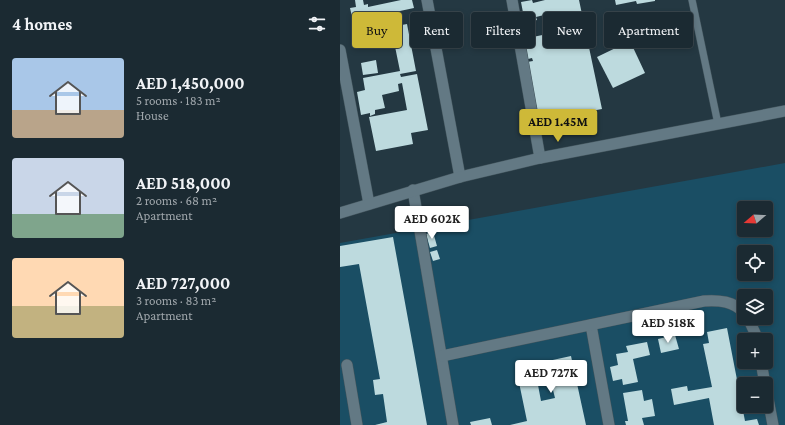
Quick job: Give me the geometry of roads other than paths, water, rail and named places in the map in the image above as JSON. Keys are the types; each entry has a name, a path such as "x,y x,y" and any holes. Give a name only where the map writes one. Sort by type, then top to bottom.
{"street":[{"path":"427,0 460,177"},
{"path":"512,0 540,158"},
{"path":"340,50 369,204"},
{"path":"340,213 460,177 540,158 785,111"},
{"path":"413,190 453,425"},
{"path":"442,356 704,301 717,300 730,303 737,308"},
{"path":"591,325 609,425"},
{"path":"347,365 357,425"},
{"path":"771,413 773,425"}],"lane":[{"path":"692,0 718,124"}]}
